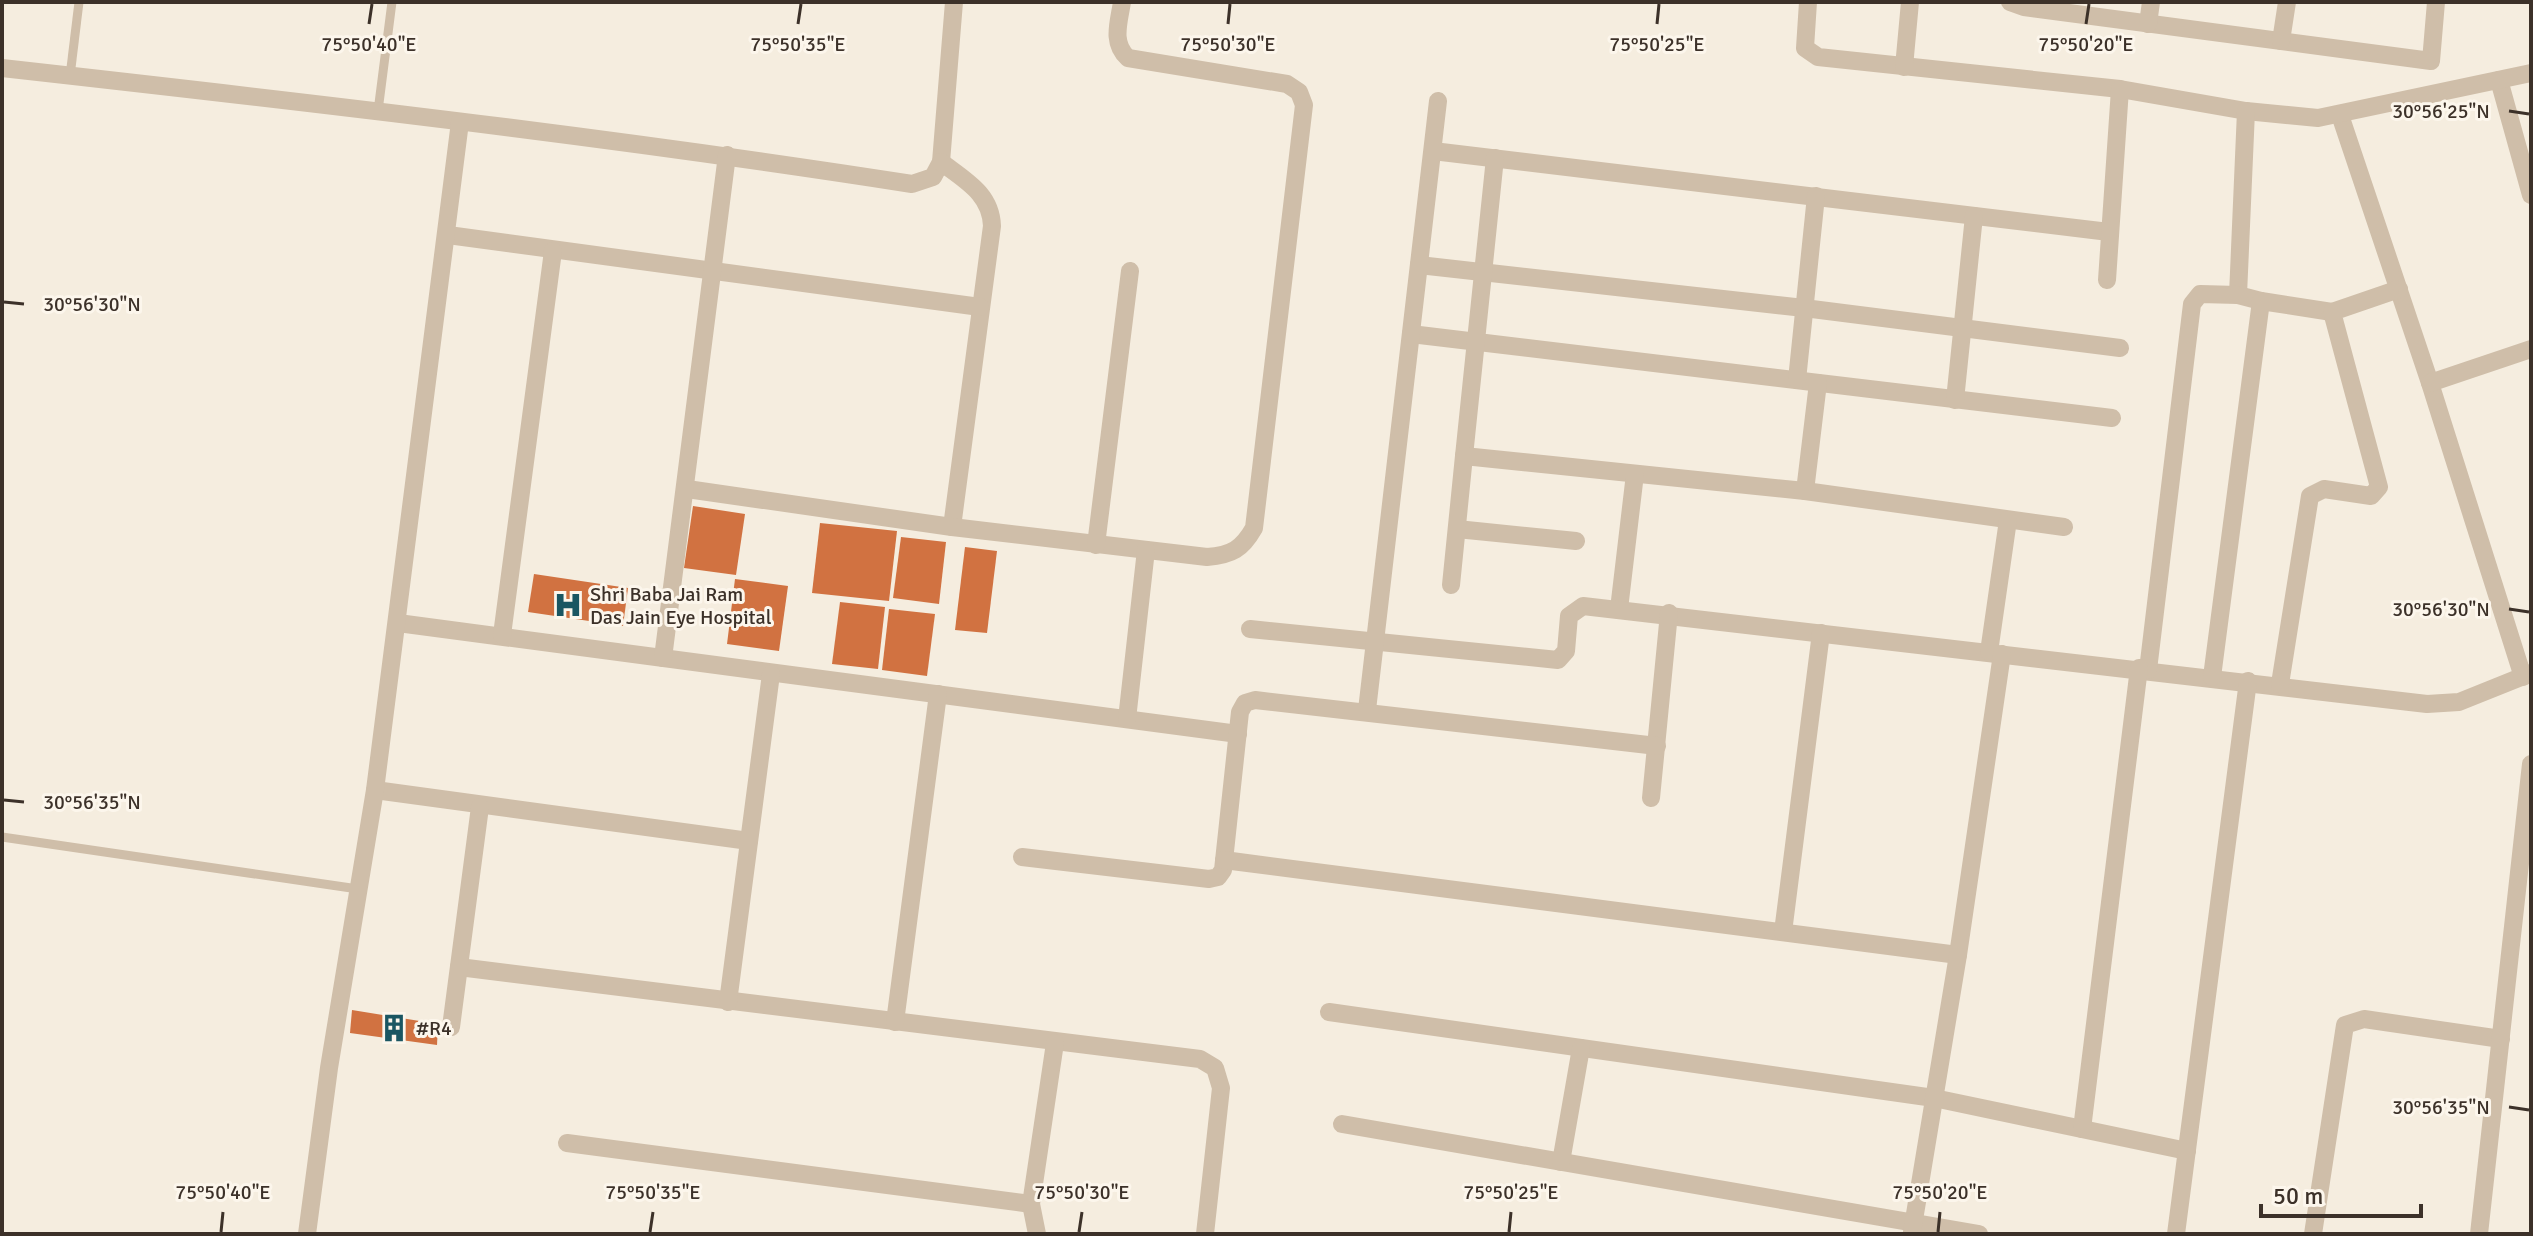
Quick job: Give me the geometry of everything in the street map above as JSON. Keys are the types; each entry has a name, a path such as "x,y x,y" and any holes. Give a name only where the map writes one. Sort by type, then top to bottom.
{"street":[{"path":"2,68 727,155 912,184 933,177 941,162 954,2"},
{"path":"687,489 1096,545 1227,555 1244,546 1254,528 1304,105 1299,92 1287,84 1128,58 1119,50 1117,38 1122,2"},
{"path":"1808,2 1805,40 1809,54 2120,89 2246,111 2318,118 2531,73"},
{"path":"1904,67 1910,2"},
{"path":"2010,2 2024,7 2431,61 2436,2"},
{"path":"2148,24 2151,2"},
{"path":"2281,41 2287,2"},
{"path":"2499,80 2531,195"},
{"path":"2107,280 2120,89"},
{"path":"1367,710 1438,101"},
{"path":"2238,295 2246,111"},
{"path":"1250,629 1558,660 1566,651 1569,616 1575,609 1619,609 2280,684 2427,704 2459,702 2527,675 2340,115"},
{"path":"307,1234 398,623 460,122"},
{"path":"1433,151 2109,232"},
{"path":"663,658 687,489 727,155"},
{"path":"1451,585 1495,158"},
{"path":"941,162 983,195 992,208 952,527"},
{"path":"1797,380 1816,196"},
{"path":"1955,400 1974,216"},
{"path":"448,235 980,307"},
{"path":"502,635 553,251"},
{"path":"1419,265 1804,308 2120,348"},
{"path":"1096,545 1130,271"},
{"path":"2082,1129 2192,304 2200,294 2238,295 2332,312 2399,289"},
{"path":"2212,677 2261,301"},
{"path":"2280,684 2310,496 2324,489 2371,496 2379,487 2332,312"},
{"path":"1411,334 2112,418"},
{"path":"2430,383 2531,349"},
{"path":"1805,491 1818,383"},
{"path":"1464,456 1805,491 2064,527"},
{"path":"1619,609 1635,474"},
{"path":"1912,1228 1958,955 1996,653 2008,520"},
{"path":"1457,529 1576,541"},
{"path":"1127,719 1146,550"},
{"path":"1651,798 1669,613"},
{"path":"398,623 1238,734"},
{"path":"1783,932 1821,633"},
{"path":"728,1002 771,674"},
{"path":"2176,1234 2248,681"},
{"path":"895,1022 938,694"},
{"path":"1022,857 1209,879 1218,877 1224,860 1240,712 1245,703 1255,700 1367,710 1657,746"},
{"path":"2479,1234 2531,764"},
{"path":"375,790 480,807 749,841"},
{"path":"451,1027 480,807"},
{"path":"1224,860 1958,955"},
{"path":"459,967 1200,1059 1215,1068 1221,1088 1205,1234"},
{"path":"1329,1012 1934,1098 2187,1151"},
{"path":"2313,1234 2345,1025 2364,1019 2501,1039"},
{"path":"1037,1234 1033,1227 1031,1204 1055,1043"},
{"path":"1561,1162 1581,1048"},
{"path":"1342,1124 1912,1228 1979,1234"},
{"path":"567,1143 1031,1204"}],"lane":[{"path":"70,76 79,2"},
{"path":"378,111 392,2"},
{"path":"2,837 358,889"}],"building":[{"path":"693,506 745,514 736,575 684,568"},
{"path":"820,523 897,531 889,601 812,593"},
{"path":"901,537 946,542 939,604 893,598"},
{"path":"965,547 997,551 987,633 955,630"},
{"path":"534,574 628,588 623,626 528,612"},
{"path":"735,579 788,586 779,651 727,644"},
{"path":"840,602 885,607 878,669 832,664"},
{"path":"889,609 935,614 927,676 882,670"},
{"name":"#R4","path":"352,1010 438,1024 437,1045 350,1033"}],"place":[{"name":"Shri Baba Jai Ram Das Jain Eye Hospital","path":"568,605"},
{"name":"#R4","path":"394,1028"}]}
